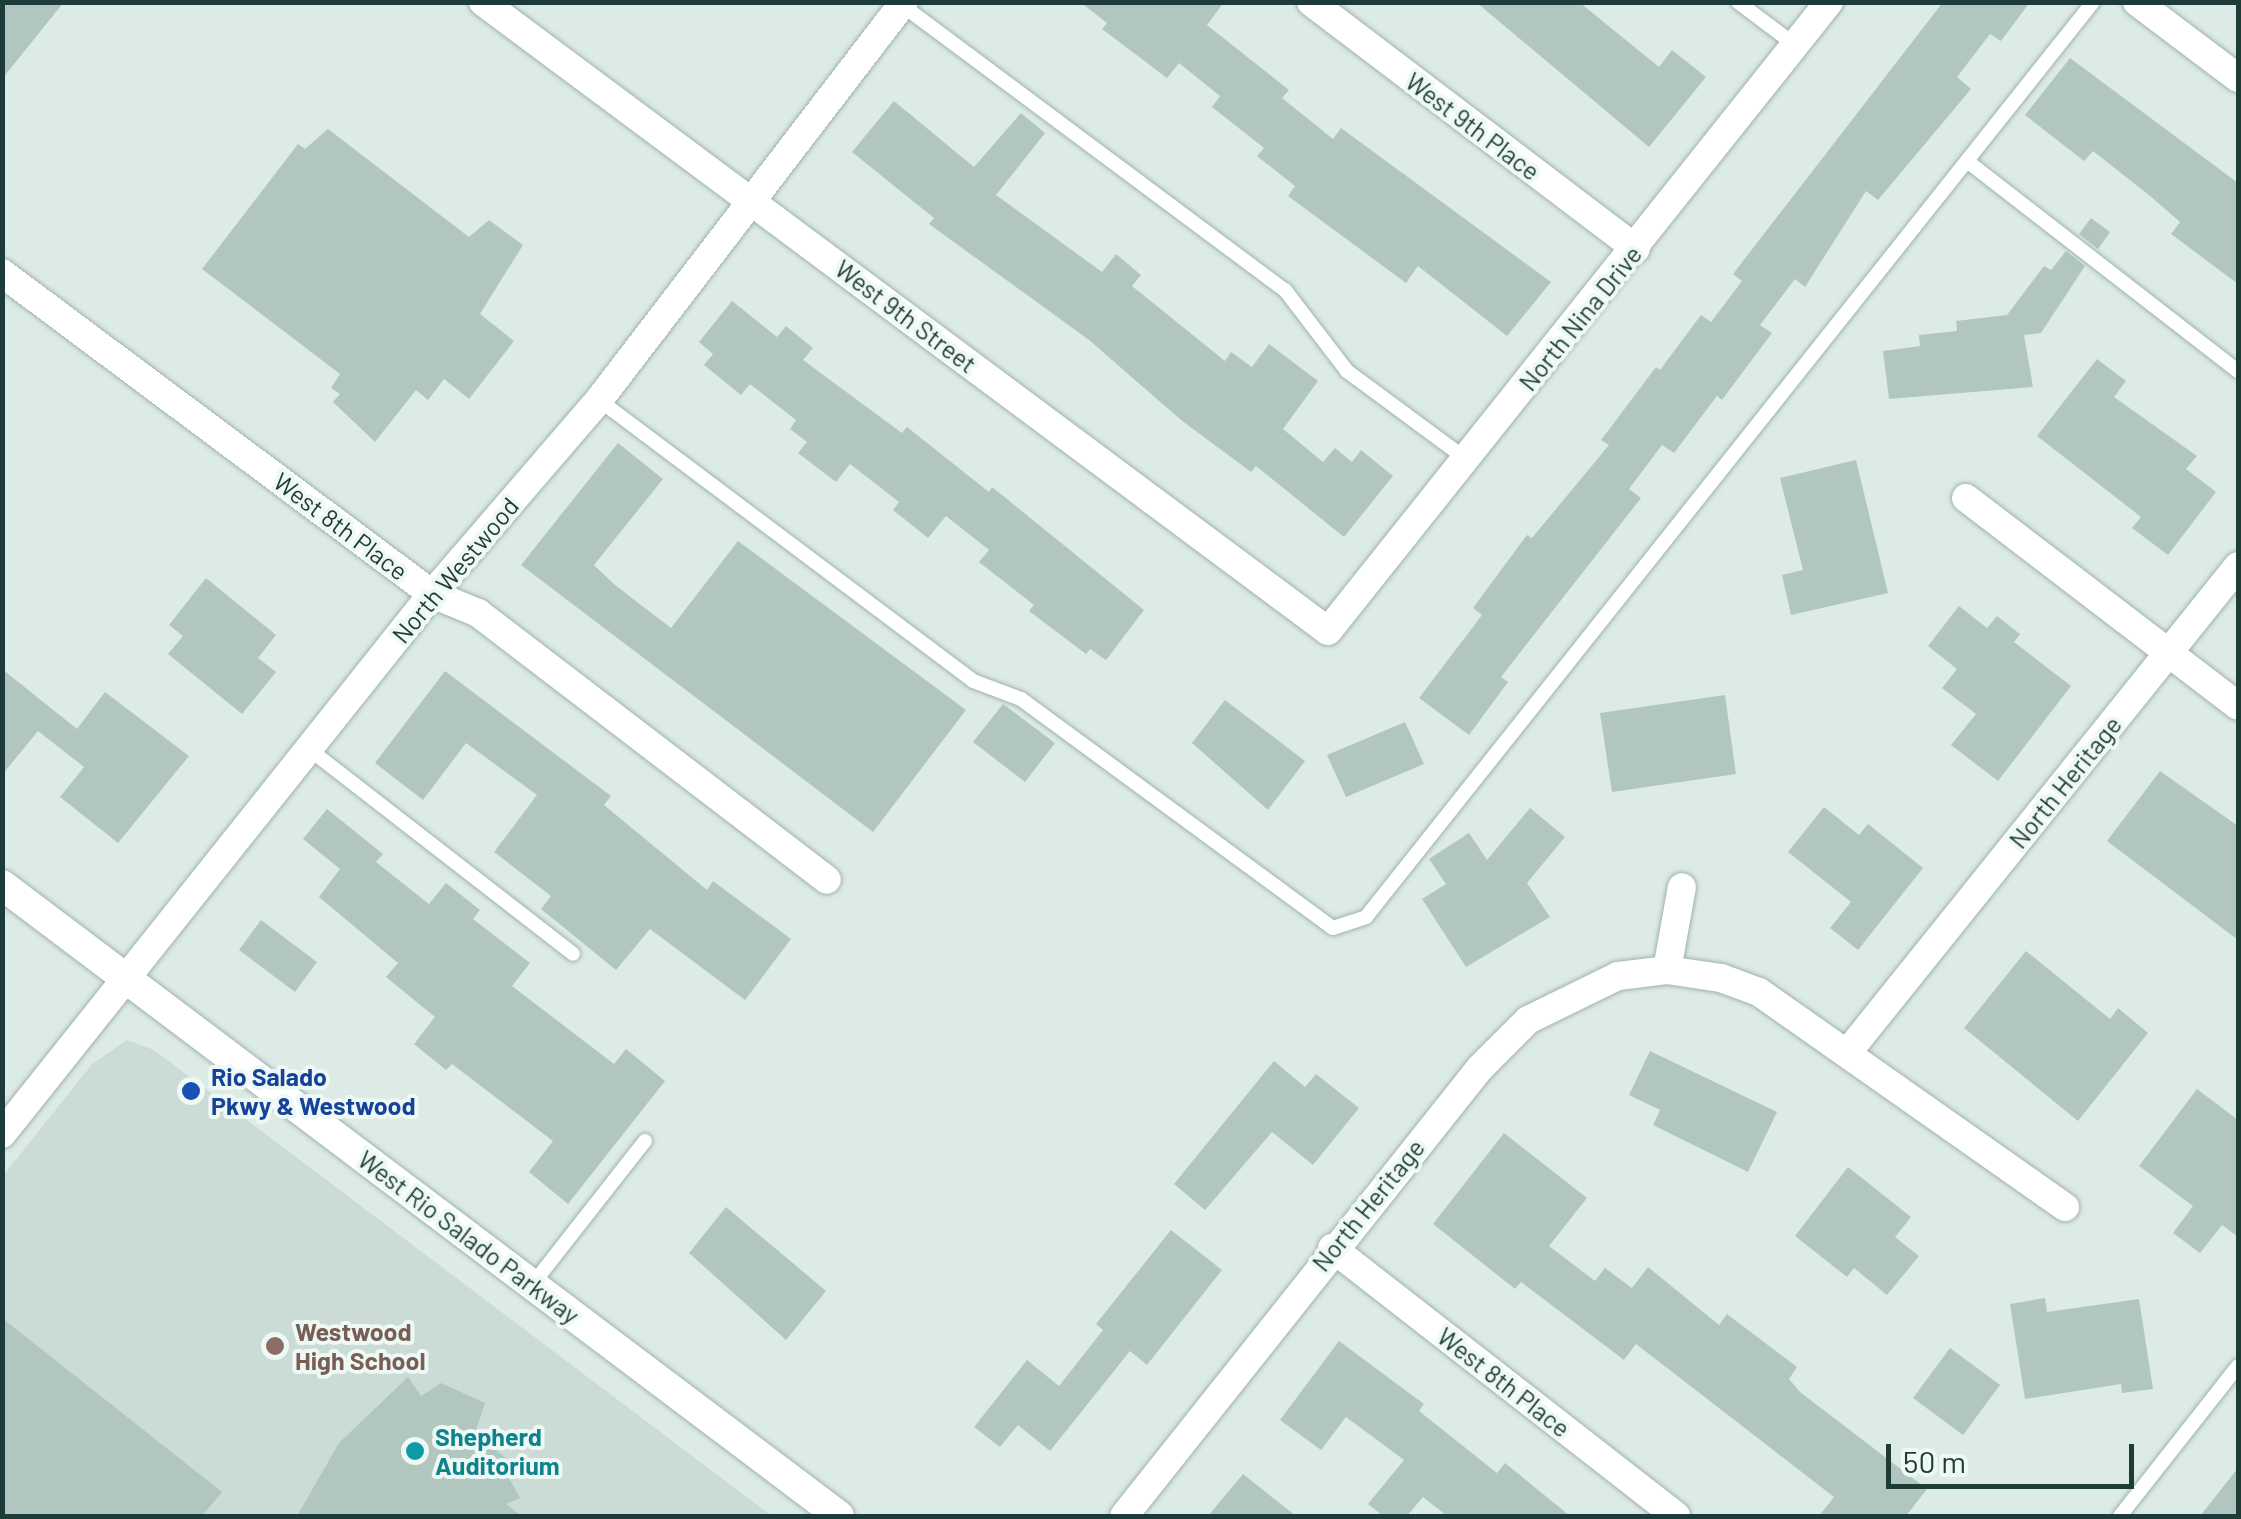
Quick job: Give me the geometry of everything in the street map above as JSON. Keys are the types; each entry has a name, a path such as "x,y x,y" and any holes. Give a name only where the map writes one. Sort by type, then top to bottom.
{"main road":[{"name":"West Rio Salado Parkway","path":"2,885 839,1516"}],"street":[{"name":"West 9th Street","path":"483,2 1328,631"},
{"name":"West 9th Place","path":"1311,2 1636,250"},
{"name":"North Nina Drive","path":"1328,631 1636,250 1829,2"},
{"path":"2136,2 2238,78"},
{"name":"North Westwood","path":"2,1134 432,594 600,400 756,204 903,4"},
{"name":"West 8th Place","path":"2,273 432,594 478,613 827,880"},
{"path":"1966,498 2238,706"},
{"name":"North Heritage","path":"1848,1052 2238,566"},
{"path":"1667,970 1682,887"},
{"name":"North Heritage","path":"1124,1516 1332,1248 1528,1020 1618,976 1667,970 1721,978 1760,992 2065,1207"},
{"name":"West 8th Place","path":"1332,1248 1676,1516"}],"lane":[{"path":"1738,2 1795,45"},
{"path":"600,400 973,681 1021,699 1332,928 1366,917 2093,2"},
{"path":"903,4 1285,290 1347,371 1466,459"},
{"path":"1967,160 2238,370"},
{"path":"309,750 573,954"},
{"path":"532,1285 646,1141"},
{"path":"2120,1516 2238,1366"}],"shaded area":[{"name":"Westwood High School","path":"127,1040 154,1050 772,1516 3,1516 2,1177 92,1064"}],"building":[{"path":"2,2 64,2 2,79"},
{"path":"1080,2 1224,2 1207,25 1289,90 1282,98 1333,139 1341,128 1551,282 1507,336 1418,266 1406,283 1288,196 1295,186 1257,156 1264,148 1212,107 1220,96 1179,63 1167,78 1102,29 1107,23"},
{"path":"1476,2 1579,2 1659,67 1672,50 1706,77 1649,147"},
{"path":"1943,2 2030,2 2001,41 1990,34 1957,77 1971,89 1878,200 1866,191 1805,287 1795,279 1760,325 1772,333 1722,400 1717,396 1674,453 1662,445 1629,489 1641,498 1501,677 1508,682 1469,735 1419,698 1482,615 1473,608 1527,535 1532,538 1609,445 1601,440 1656,367 1660,370 1701,315 1711,322 1742,281 1733,274"},
{"path":"2070,58 2238,183 2238,284 2171,234 2180,222 2149,195 2093,151 2084,161 2025,115"},
{"path":"894,101 974,167 1021,113 1045,133 996,195 1102,272 1116,254 1141,275 1132,286 1225,361 1231,352 1252,367 1269,344 1318,381 1283,429 1323,462 1335,448 1352,462 1361,450 1393,476 1344,537 1256,466 1251,472 1181,420 1089,340 929,224 934,218 852,152"},
{"path":"328,129 469,237 489,220 523,245 480,314 514,341 469,399 444,379 428,400 416,390 375,442 333,402 340,394 331,388 340,374 202,269 298,144 305,149"},
{"path":"2091,218 2110,232 2098,249 2079,234"},
{"path":"2066,251 2085,266 2041,333 2024,335 2033,387 1889,399 1883,351 1920,346 1919,335 1957,331 1956,321 2007,315 2044,266 2051,270"},
{"path":"732,301 777,337 786,326 813,348 803,360 902,433 907,427 989,492 992,487 1144,610 1106,660 1090,649 1086,654 1029,611 1034,605 979,562 989,550 946,516 928,538 893,510 899,502 850,464 836,482 798,453 807,442 790,429 796,420 750,384 741,395 704,365 713,354 699,342"},
{"path":"2097,359 2126,381 2114,397 2197,456 2186,469 2216,492 2168,555 2132,528 2141,517 2037,436"},
{"path":"618,443 663,479 594,565 671,628 738,541 966,710 873,832 521,565"},
{"path":"1856,460 1888,593 1791,615 1782,575 1803,570 1780,478"},
{"path":"206,578 276,635 258,658 276,672 242,714 168,654 183,636 169,625"},
{"path":"1959,606 1987,628 1997,616 2020,634 2014,642 2071,686 1998,781 1951,745 1976,714 1942,688 1957,669 1928,646"},
{"path":"2,669 77,729 105,692 189,756 118,843 60,797 84,767 38,731 2,775"},
{"path":"445,671 611,796 604,805 707,890 713,881 791,939 745,1000 650,929 616,970 541,909 551,896 494,852 537,795 466,743 423,800 375,763"},
{"path":"1725,695 1736,774 1612,792 1600,713"},
{"path":"1225,700 1305,761 1268,810 1192,743"},
{"path":"1003,704 1055,743 1025,782 973,742"},
{"path":"1405,722 1424,764 1346,797 1327,755"},
{"path":"2160,771 2238,826 2238,940 2107,841"},
{"path":"1824,807 1859,835 1868,824 1923,868 1858,950 1830,928 1851,902 1788,852"},
{"path":"1530,808 1565,837 1527,883 1550,917 1466,967 1422,899 1446,884 1429,859 1469,833 1487,860"},
{"path":"327,809 383,854 376,862 429,904 446,883 480,910 473,919 530,963 512,986 614,1064 626,1049 665,1081 568,1204 529,1172 553,1141 452,1064 446,1070 414,1044 435,1017 386,977 398,963 319,897 340,869 303,839"},
{"path":"261,920 317,962 295,992 239,950"},
{"path":"2026,951 2110,1019 2118,1008 2148,1033 2078,1121 1964,1028"},
{"path":"1650,1051 1777,1112 1748,1172 1653,1125 1660,1110 1629,1095"},
{"path":"1274,1061 1305,1087 1316,1074 1359,1108 1313,1165 1272,1132 1205,1210 1174,1184"},
{"path":"2197,1089 2238,1120 2238,1237 2222,1225 2200,1253 2173,1233 2193,1206 2139,1166"},
{"path":"1504,1133 1587,1198 1549,1246 1595,1281 1605,1268 1632,1288 1648,1267 1719,1325 1727,1314 1797,1367 1789,1379 1800,1392 1927,1489 1906,1516 1819,1516 1834,1497 1636,1344 1624,1360 1521,1282 1515,1289 1433,1224"},
{"path":"1848,1167 1911,1217 1895,1237 1919,1256 1887,1295 1854,1268 1847,1277 1795,1236"},
{"path":"726,1207 826,1291 786,1340 689,1253"},
{"path":"1171,1230 1222,1270 1147,1365 1130,1351 1050,1451 1018,1425 1000,1447 974,1427 1027,1360 1059,1386 1103,1330 1096,1324"},
{"path":"2045,1298 2047,1312 2139,1299 2153,1389 2122,1393 2121,1384 2025,1399 2010,1304"},
{"path":"2,1318 222,1492 202,1516 2,1516"},
{"path":"1339,1341 1424,1404 1419,1411 1497,1473 1505,1463 1570,1516 1447,1516 1423,1497 1407,1516 1383,1516 1368,1504 1404,1460 1346,1417 1321,1450 1280,1420"},
{"path":"1950,1348 2000,1385 1963,1435 1913,1398"},
{"name":"Shepherd Auditorium","path":"408,1377 421,1396 441,1383 485,1403 475,1433 506,1458 501,1464 520,1498 506,1504 522,1516 297,1516 339,1443"},
{"path":"2238,1468 2238,1516 2200,1516"},
{"path":"1243,1474 1296,1516 1208,1516"}],"place":[{"name":"Rio Salado Pkwy & Westwood","path":"191,1091"},
{"name":"Westwood High School","path":"275,1346"},
{"name":"Shepherd Auditorium","path":"415,1451"}]}
